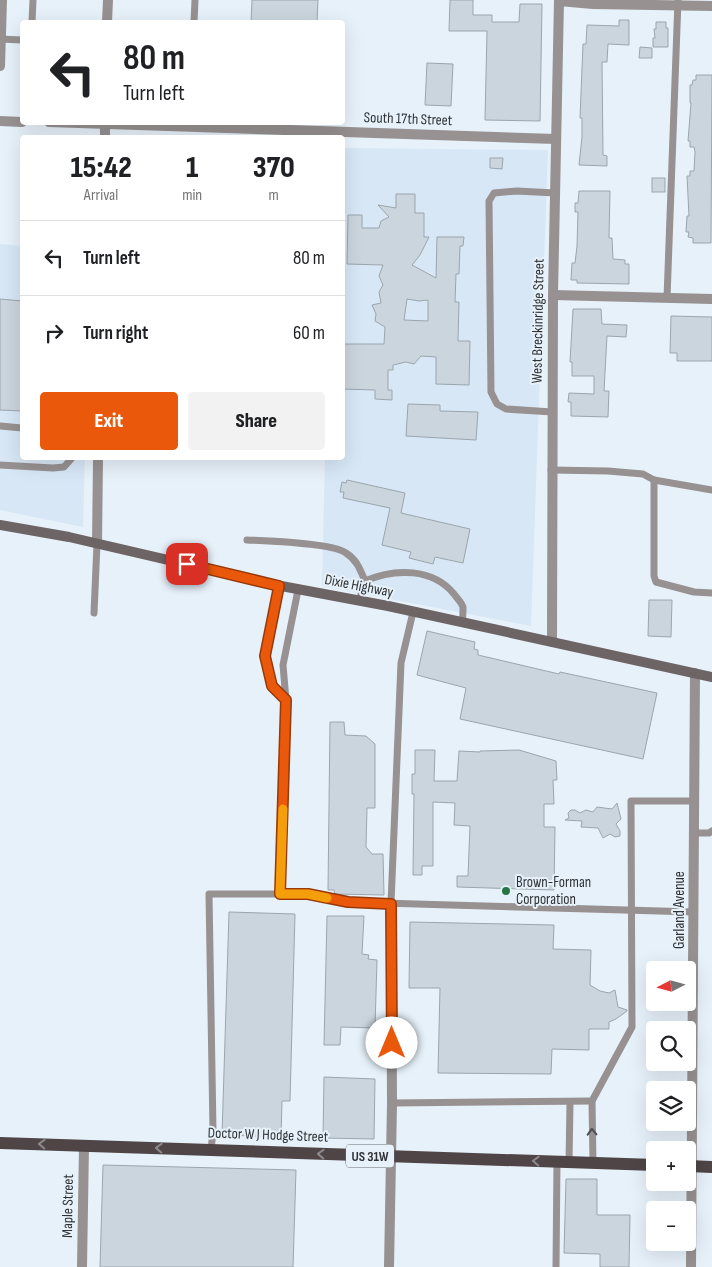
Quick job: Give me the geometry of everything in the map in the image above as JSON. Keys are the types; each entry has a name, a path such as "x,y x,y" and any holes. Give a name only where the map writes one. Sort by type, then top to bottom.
{"main road":[{"name":"Doctor W J Hodge Street","path":"0,1143 646,1165"},
{"path":"696,1166 712,1167"}],"street":[{"path":"0,66 2,0"},
{"path":"107,20 108,0"},
{"path":"559,0 592,4 678,3 712,6"},
{"name":"West Breckinridge Street","path":"552,642 551,470 559,0"},
{"path":"0,121 20,122"},
{"name":"South 17th Street","path":"186,125 217,133 330,135"},
{"name":"South 17th Street","path":"345,135 556,139"},
{"path":"553,295 712,299"},
{"path":"97,544 98,460"},
{"name":"Dixie Highway","path":"0,525 97,544 279,586 413,612 712,677"},
{"name":"Garland Avenue","path":"690,1141 695,673"},
{"path":"388,1267 392,1103 391,904"},
{"name":"Maple Street","path":"82,1267 84,1146"},
{"name":"Garland Avenue","path":"690,1191 691,1267"}],"lane":[{"path":"32,20 33,0"},
{"path":"194,20 195,0"},
{"path":"668,298 678,3"},
{"path":"0,39 20,40"},
{"path":"552,412 506,409 497,404 491,392 489,202 494,193 516,191 555,193"},
{"path":"0,426 20,428"},
{"path":"0,465 53,468 64,467 70,460"},
{"path":"551,470 644,474 654,480 712,490"},
{"path":"654,480 654,576 656,582 694,592 712,593"},
{"path":"247,540 309,544 344,551 358,563 366,581"},
{"path":"94,613 97,544"},
{"path":"359,601 366,581 375,576 407,572 436,578 447,585 463,606 462,623"},
{"path":"279,586 265,656 272,686 286,700"},
{"path":"280,894 286,700 282,665 298,590"},
{"path":"391,904 401,663 413,612"},
{"path":"593,1164 592,1102 632,1028 631,801 694,801"},
{"path":"694,833 711,833"},
{"path":"211,1150 213,1132 209,894 308,894 348,902 694,912"},
{"path":"556,1267 563,1162 570,1102"},
{"path":"392,1103 592,1102"}],"shaded area":[{"path":"345,148 548,150 531,626 322,586 325,460 345,460"},
{"path":"0,244 20,246 20,460 85,460 83,527 0,510"}],"building":[{"path":"252,0 318,0 317,20 251,20"},
{"path":"450,0 473,0 473,15 492,15 492,22 519,22 520,4 542,4 540,121 485,120 487,31 449,31"},
{"path":"619,20 629,20 629,45 608,44 607,62 602,62 603,155 607,156 607,166 579,165 582,137 582,118 580,118 583,44 586,44 587,25 619,26"},
{"path":"656,22 666,22 666,28 668,28 668,47 653,47"},
{"path":"640,47 652,48 652,58 639,58"},
{"path":"427,63 453,64 451,106 425,105"},
{"path":"696,75 712,75 711,243 693,243 693,238 688,237 689,232 686,232 687,216 689,216 687,176 690,176 690,171 694,171 695,152 694,147 690,147 690,141 688,141 691,103 690,85 692,85 693,80 696,80"},
{"path":"490,158 503,158 502,169 490,168"},
{"path":"652,178 665,178 665,192 652,192"},
{"path":"579,191 610,191 609,238 612,238 613,259 625,260 625,264 629,264 629,284 577,283 577,280 571,280 572,263 575,263 577,246 578,212 575,212 575,203 578,203"},
{"path":"396,194 415,194 415,213 424,213 424,237 429,237 420,255 412,265 436,278 437,237 464,237 463,246 460,246 459,274 456,274 455,302 459,302 458,341 470,341 469,385 436,384 436,357 421,356 414,364 406,362 393,365 393,370 388,370 388,390 392,390 392,400 375,399 375,390 345,389 345,344 384,344 385,327 375,321 376,314 372,305 381,303 379,292 383,285 379,276 383,265 347,264 348,215 362,215 362,228 379,228 381,221 389,217 378,205 396,208","holes":["407,299 428,300 428,321 404,320"]},
{"path":"0,299 20,301 20,411 0,410"},
{"path":"573,309 601,309 602,324 627,325 626,337 607,336 604,391 609,391 608,417 571,416 571,402 568,402 569,393 594,394 594,376 572,376 572,362 570,362"},
{"path":"671,316 712,317 712,361 677,361 677,353 670,353"},
{"path":"408,404 440,405 440,411 478,412 476,440 406,436"},
{"path":"347,480 405,493 401,513 470,529 463,563 435,557 433,564 409,558 411,552 382,545 390,508 343,498 344,492 340,492 342,482 346,483"},
{"path":"649,600 672,600 671,637 648,636"},
{"path":"427,631 475,642 474,649 478,650 478,655 559,674 560,672 657,693 643,759 460,719 466,688 417,675"},
{"path":"330,722 344,722 345,735 366,736 375,744 375,808 367,808 366,847 372,854 383,854 384,895 335,894 334,890 328,890"},
{"path":"415,750 435,750 434,781 457,781 459,751 519,750 556,761 557,780 553,780 554,804 544,804 544,827 555,827 554,890 457,887 457,876 468,876 470,826 454,825 455,803 433,802 433,866 422,866 422,875 413,875 414,794 412,794 412,774 415,774"},
{"path":"617,803 621,819 616,824 620,831 620,836 615,837 610,834 603,838 598,828 581,827 582,821 565,820 569,818 568,813 571,810 580,813 586,810 593,812 597,807 612,809"},
{"path":"229,912 295,914 290,1101 282,1101 281,1137 222,1135"},
{"path":"327,916 364,916 362,954 369,955 368,959 377,960 375,1028 341,1027 340,1045 324,1045"},
{"path":"410,922 554,925 553,949 591,950 590,985 600,991 609,993 615,990 618,1007 627,1011 609,1022 609,1029 589,1029 589,1050 552,1049 551,1074 438,1073 440,988 409,988"},
{"path":"324,1077 375,1079 374,1139 323,1138"},
{"path":"103,1165 296,1170 293,1267 100,1267"},
{"path":"566,1179 597,1179 597,1215 630,1215 629,1267 600,1267 600,1254 564,1253"}],"slow traffic":[{"path":"283,809 280,894 308,894 327,898"}],"place":[{"name":"Brown-Forman Corporation","path":"506,891"}],"route":[{"path":"187,564 279,586 265,656 272,686 286,700 280,894 308,894 348,902 391,904 392,1043"}]}
